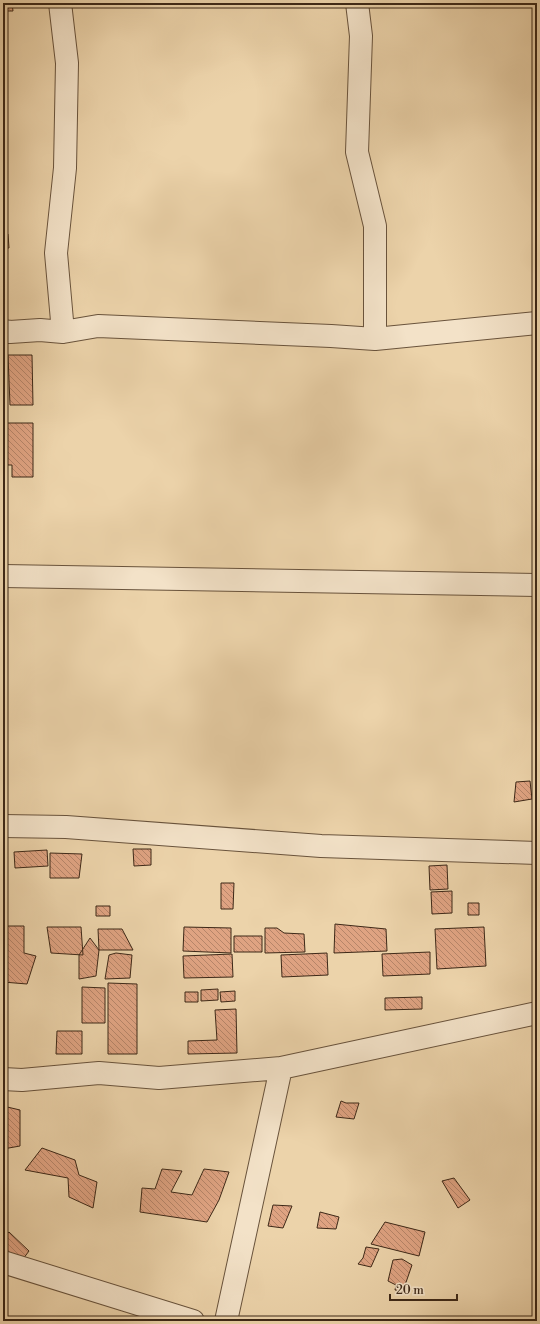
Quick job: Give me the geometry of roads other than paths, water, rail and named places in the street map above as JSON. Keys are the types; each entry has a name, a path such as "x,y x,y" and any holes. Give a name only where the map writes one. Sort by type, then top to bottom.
{"street":[{"path":"60,3 67,70 65,168 56,253 63,332"},
{"path":"357,3 361,36 357,152 375,226 376,339"},
{"path":"3,331 40,330 63,332 98,326 376,339 537,323"},
{"path":"3,576 537,585"},
{"path":"3,826 66,827 321,846 537,853"},
{"path":"3,1079 22,1080 99,1073 159,1078 281,1068 537,1013"},
{"path":"226,1321 281,1068"},
{"path":"3,1262 193,1321"}]}
